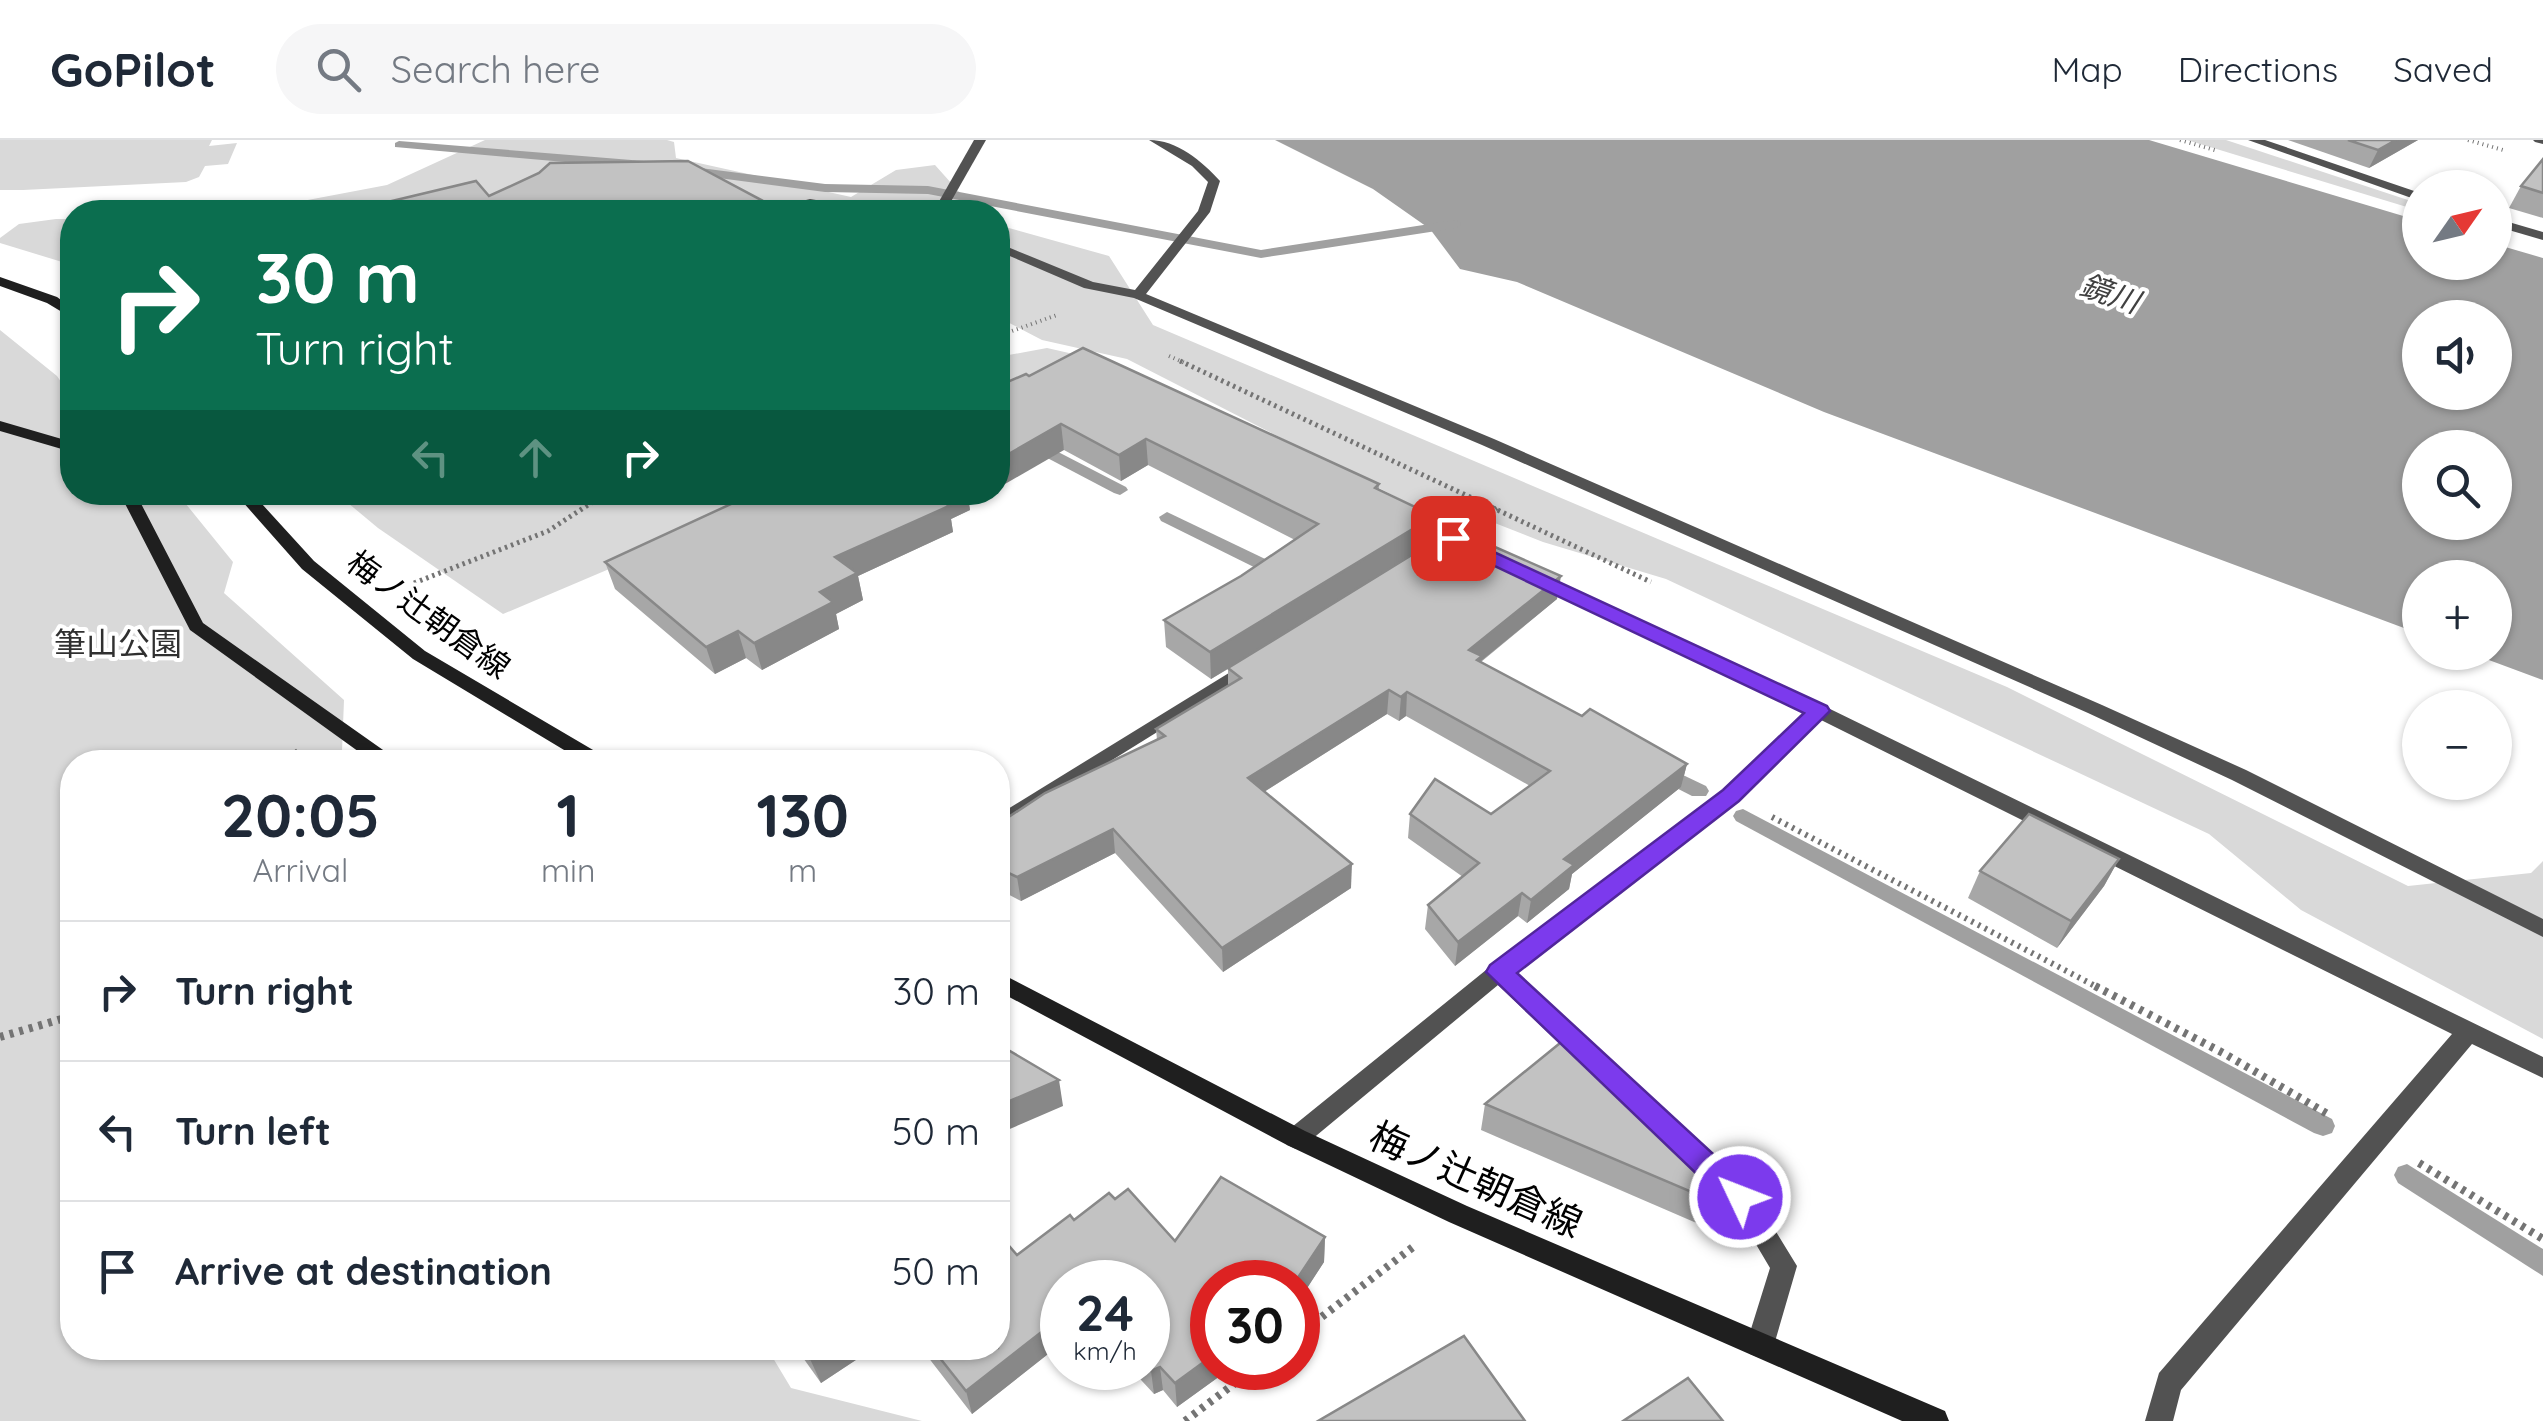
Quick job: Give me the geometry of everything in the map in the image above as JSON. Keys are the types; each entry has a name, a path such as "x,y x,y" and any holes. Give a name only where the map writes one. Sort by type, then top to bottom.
{"main road":[{"path":"0,280 60,306"},
{"path":"0,426 60,444"},
{"path":"135,505 196,626 369,750"},
{"name":"梅ノ辻朝倉線","path":"254,505 308,565 419,655 578,750"},
{"name":"梅ノ辻朝倉線","path":"1010,987 1296,1138 1458,1214 1935,1421"}],"street":[{"path":"946,200 980,140"},
{"path":"1138,295 1204,212 1214,181 1196,163 1156,140"},
{"path":"2254,140 2402,191"},
{"path":"2512,227 2543,236"},
{"path":"1010,252 1090,285 1138,295 1506,450 2095,708 2239,775 2543,929"},
{"path":"1453,538 1819,711 2543,1068"},
{"path":"1010,816 1267,655"},
{"path":"1296,1138 1499,972 1731,796 1819,711"},
{"path":"1499,972 1598,1064"},
{"path":"2159,1421 2169,1383 2468,1030"},
{"path":"1726,1184 1740,1197 1784,1266 1760,1345"}],"path":[{"path":"414,583 548,531 588,505"},
{"path":"1453,538 1497,508"},
{"path":"1731,796 2225,1054 2331,1116"},
{"path":"0,1036 60,1019"},
{"path":"2419,1163 2543,1239"},
{"path":"1320,1318 1458,1214"},
{"path":"1185,1421 1226,1390"}],"green space":[{"path":"0,140 212,140 209,146 237,143 228,164 205,166 199,177 186,182 0,190"},
{"path":"485,140 667,140 674,142 676,158 851,197 896,170 935,165 966,200 308,200 387,185"},
{"path":"2187,140 2226,140 2402,198 2402,206"},
{"path":"60,219 60,261 0,243 0,238 19,224"},
{"path":"1010,228 1109,256 1153,325 2007,687 2408,886 2531,873 2543,861 2543,1039 2301,910 2209,834 1666,579 1543,542 1454,507 1416,507 1127,359 1042,340 1010,323"},
{"name":"筆山公園","path":"0,330 60,380 60,505 187,505 233,562 224,593 344,700 342,750 60,750 60,1360 774,1360 791,1388 922,1421 0,1421"},
{"path":"1047,348 1091,358 1010,396 1010,355"},
{"path":"350,505 760,505 503,614"}],"water":[{"name":"鏡川","path":"1275,140 2149,140 2402,216 2402,280 2512,280 2512,249 2543,258 2543,680 2512,669 2512,560 2402,560 2402,627 1824,412 1517,282 1460,269 1430,229 1373,189"}],"building":[{"path":"2348,140 2396,140 2378,150"},
{"path":"2543,159 2543,193 2521,186"},
{"path":"688,161 761,200 396,200 476,181 489,196 539,173 550,163"},
{"path":"1083,348 1379,484 1375,488 1434,516 1210,652 1164,620 1241,576 1318,524 1146,439 1119,455 1061,424 1010,453 1010,381 1029,376"},
{"path":"729,505 949,506 835,557 857,573 820,592 833,602 754,643 738,631 706,647 605,562"},
{"path":"1454,529 1561,576 1469,650 1482,656 1477,660 1582,716 1590,709 1687,764 1564,859 1574,865 1531,900 1522,893 1458,942 1428,905 1479,863 1410,814 1435,779 1491,814 1550,771 1407,692 1401,697 1389,690 1248,778 1352,864 1222,948 1113,829 1017,877 1010,874 1010,816 1045,793 1165,736 1156,729 1241,678 1228,668"},
{"path":"2029,814 2119,859 2071,921 1980,871"},
{"path":"1570,1035 1750,1201 1762,1222 1485,1104"},
{"path":"1010,1051 1059,1080 1010,1101"},
{"path":"1221,1177 1325,1237 1310,1260 1190,1260 1190,1372 1175,1383 1170,1378 1170,1260 1040,1260 1040,1333 1010,1357 1010,1247 1017,1255 1070,1215 1074,1220 1109,1193 1115,1199 1128,1189 1175,1241"},
{"path":"1464,1336 1525,1421 1318,1421"},
{"path":"941,1360 1006,1360 966,1391"},
{"path":"1688,1378 1723,1421 1623,1421"}],"waterway":[{"path":"399,145 656,166"},
{"path":"685,170 825,188 928,190 980,200"},
{"path":"1010,206 1261,254 1456,224"},
{"path":"1010,432 1120,490"},
{"path":"1167,517 1282,574"},
{"path":"1662,772 1699,791"},
{"path":"1743,816 2323,1126"},
{"path":"2407,1175 2543,1264"}],"route":[{"path":"1453,538 1819,711 1731,796 1499,972 1740,1197"}]}
